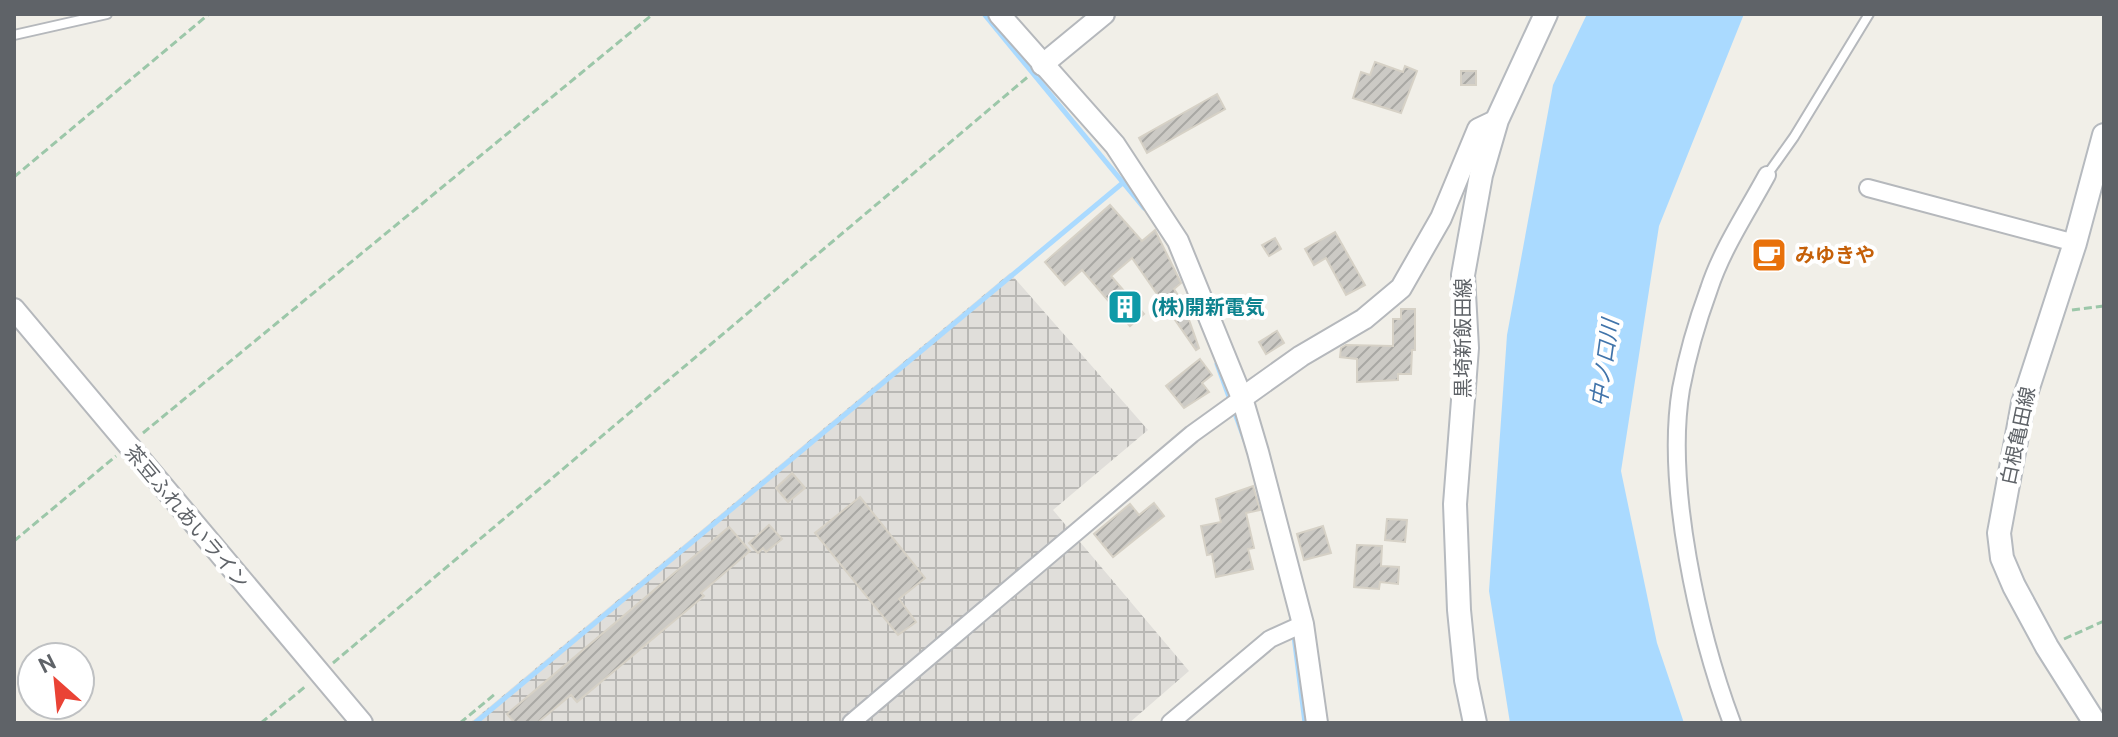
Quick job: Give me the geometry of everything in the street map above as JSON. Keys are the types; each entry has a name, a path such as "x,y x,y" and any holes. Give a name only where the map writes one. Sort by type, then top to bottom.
{"main road":[{"name":"黒埼新飯田線","path":"1475,723 1466,680 1459,610 1456,520 1467,348 1463,275 1481,175 1497,120 1546,14"},
{"name":"白根亀田線","path":"2095,723 2047,647 2014,586 2002,558 1999,533 2023,403 2075,243 2104,135"}],"street":[{"path":"999,14 1115,145 1178,241 1242,398 1303,624 1317,723"},
{"path":"1042,65 1104,14"},
{"path":"851,723 1192,434 1301,356 1364,319 1401,288 1441,218 1478,129 1497,120"},
{"path":"1732,723 1712,657 1684,532 1677,442 1681,388 1709,287 1767,175"},
{"path":"1868,188 2075,243"},
{"name":"茶豆ふれあいライン","path":"14,309 362,723"},
{"path":"1170,723 1270,639 1303,624"}],"lane":[{"path":"14,35 107,14"},
{"path":"1767,175 1794,137 1869,14"}],"path":[{"path":"14,177 209,14"},
{"path":"14,541 653,14"},
{"path":"261,723 1042,65"},
{"path":"2051,311 2104,306"},
{"path":"2047,647 2104,621"},
{"path":"460,723 495,694"}],"shaded area":[{"path":"1010,273 1148,430 1053,510 1189,671 1129,723 470,723"}],"water":[{"name":"中ノ口川","path":"1587,14 1744,14 1659,226 1621,471 1657,643 1684,723 1510,723 1489,591 1507,335 1553,85"}],"building":[{"path":"1375,62 1403,72 1405,66 1417,71 1401,113 1353,98 1361,72 1370,75"},
{"path":"1461,71 1476,71 1476,85 1461,85"},
{"path":"1217,94 1225,109 1147,153 1139,138"},
{"path":"1110,205 1142,241 1155,230 1181,283 1174,289 1183,303 1199,348 1196,350 1132,258 1111,276 1144,314 1130,326 1082,270 1065,285 1045,262"},
{"path":"1335,232 1365,285 1346,295 1326,258 1314,265 1305,249"},
{"path":"1275,238 1281,249 1269,256 1262,245"},
{"name":"みゆきや","path":"1760,246 1780,251 1777,264 1757,259"},
{"path":"1401,309 1415,309 1415,350 1412,350 1411,374 1398,374 1398,380 1357,382 1357,359 1340,357 1341,348 1346,345 1393,346 1393,319 1401,319"},
{"path":"1277,331 1284,343 1266,354 1259,342"},
{"path":"1200,359 1212,375 1202,383 1209,392 1184,408 1166,386"},
{"path":"792,473 805,488 788,502 776,488"},
{"path":"1253,486 1260,510 1246,513 1254,548 1248,549 1253,569 1216,577 1212,554 1207,555 1201,526 1221,522 1216,499"},
{"path":"860,497 925,578 899,599 916,622 898,635 815,533"},
{"path":"1154,503 1164,516 1113,557 1094,534 1130,504 1139,515"},
{"path":"1387,519 1407,520 1405,542 1385,540"},
{"path":"769,525 782,539 766,552 763,548 758,553 749,543"},
{"path":"1323,526 1331,553 1304,560 1297,534"},
{"path":"729,527 750,551 701,593 704,596 577,702 571,695 537,723 515,723 507,714"},
{"path":"1357,545 1382,546 1381,566 1399,567 1398,584 1380,582 1379,589 1354,587"}],"waterway":[{"path":"984,14 1144,208"},
{"path":"475,723 1125,181"},
{"path":"1217,364 1245,441"},
{"path":"1291,613 1305,723"}],"place":[{"name":"みゆきや","path":"1769,255"},
{"name":"(株)開新電気","path":"1125,307"}]}
